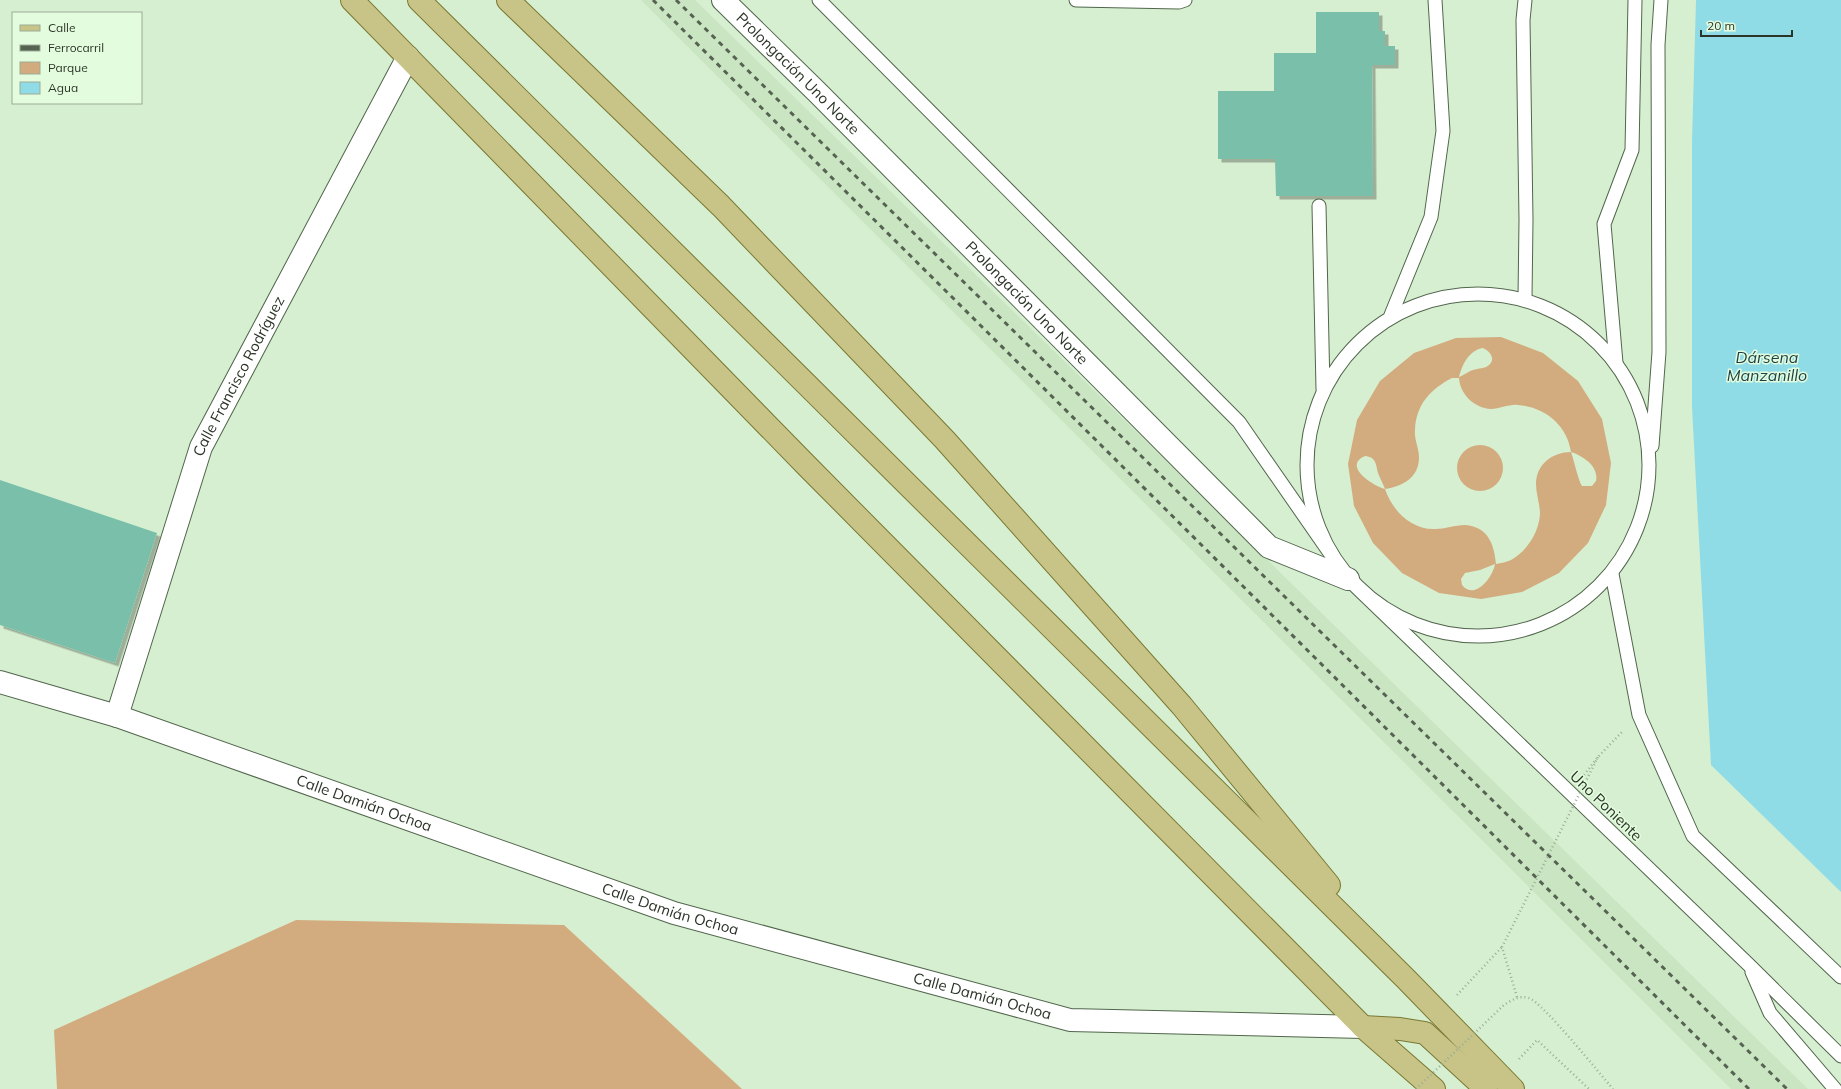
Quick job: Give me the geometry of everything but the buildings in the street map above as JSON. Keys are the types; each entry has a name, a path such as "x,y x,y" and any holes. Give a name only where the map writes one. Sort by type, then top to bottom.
{"main road":[{"path":"352,0 806,465 1363,1027 1434,1089"},
{"path":"419,0 1406,979 1513,1089"},
{"path":"508,0 721,206 945,440 1182,706 1406,979"},
{"path":"1363,1027 1400,1029 1425,1033 1486,1089"}],"street":[{"name":"Prolongación Uno Norte","path":"723,0 818,92 1269,547 1348,579"},
{"name":"Calle Francisco Rodríguez","path":"117,716 201,447 408,57"},
{"name":"Calle Damián Ochoa","path":"0,682 117,716 674,913 1070,1020 1363,1027"}],"lane":[{"path":"819,0 1239,422 1348,579"},
{"path":"1076,0 1180,1"},
{"path":"1391,315 1431,217 1443,131 1435,0"},
{"path":"1525,0 1523,20 1526,220 1525,299"},
{"path":"1616,363 1604,224 1632,150 1635,0"},
{"path":"1650,470 1659,352 1658,45 1661,0"},
{"path":"1319,206 1322,389"},
{"name":"Uno Poniente","path":"1348,579 1395,617 1452,636 1512,635 1568,614 1612,574 1640,525 1650,470 1642,414 1616,363 1576,324 1525,299 1479,292 1434,298 1391,315 1351,347 1322,389 1307,437 1306,488 1321,536 1348,579 1749,965 1841,1056"},
{"path":"1612,574 1639,715 1693,836 1841,977"},
{"path":"1749,965 1770,1013 1835,1089"}],"path":[{"path":"1570,793 1598,757 1639,715"},
{"path":"1440,1014 1502,947 1598,757"},
{"path":"1502,947 1517,998"},
{"path":"1416,1089 1504,1005 1517,998 1532,1000 1546,1012 1613,1089"},
{"path":"1537,1040 1589,1089"}],"shaded area":[{"path":"641,0 695,0 1808,1089 1731,1089"}],"green space":[{"path":"1501,337 1543,353 1578,381 1602,419 1611,463 1606,505 1588,543 1559,573 1522,592 1481,599 1439,593 1402,573 1373,543 1354,506 1348,464 1357,420 1380,381 1414,353 1456,338","holes":["1483,348 1488,351 1492,358 1491,363 1486,367 1471,371 1459,377 1467,359 1478,349","1452,378 1459,378 1465,395 1479,406 1491,409 1511,405 1528,406 1546,414 1560,426 1569,442 1571,452 1558,454 1547,460 1539,471 1536,484 1540,514 1535,534 1527,546 1517,556 1509,561 1496,564 1492,544 1489,538 1480,529 1465,525 1435,529 1418,526 1410,522 1398,511 1392,504 1385,489 1398,486 1413,476 1419,457 1415,437 1418,412 1431,392","1571,452 1593,466 1596,481 1592,486 1582,486","1365,456 1373,459 1375,462 1385,489 1367,480 1358,470 1357,465 1359,460","1495,564 1494,569 1487,581 1478,589 1467,589 1462,585 1461,579 1465,573 1480,570"]},
{"path":"1476,445 1484,445 1493,449 1499,455 1503,468 1499,481 1493,487 1484,491 1476,491 1467,487 1461,481 1457,472 1457,464 1461,455 1467,449"},
{"path":"296,920 564,925 742,1089 57,1089 54,1030"}],"water":[{"name":"Dársena Manzanillo","path":"1696,0 1841,0 1841,892 1711,765 1692,407 1692,141"}],"railway":[{"path":"653,0 1749,1089"},
{"path":"676,0 1787,1089"}]}
